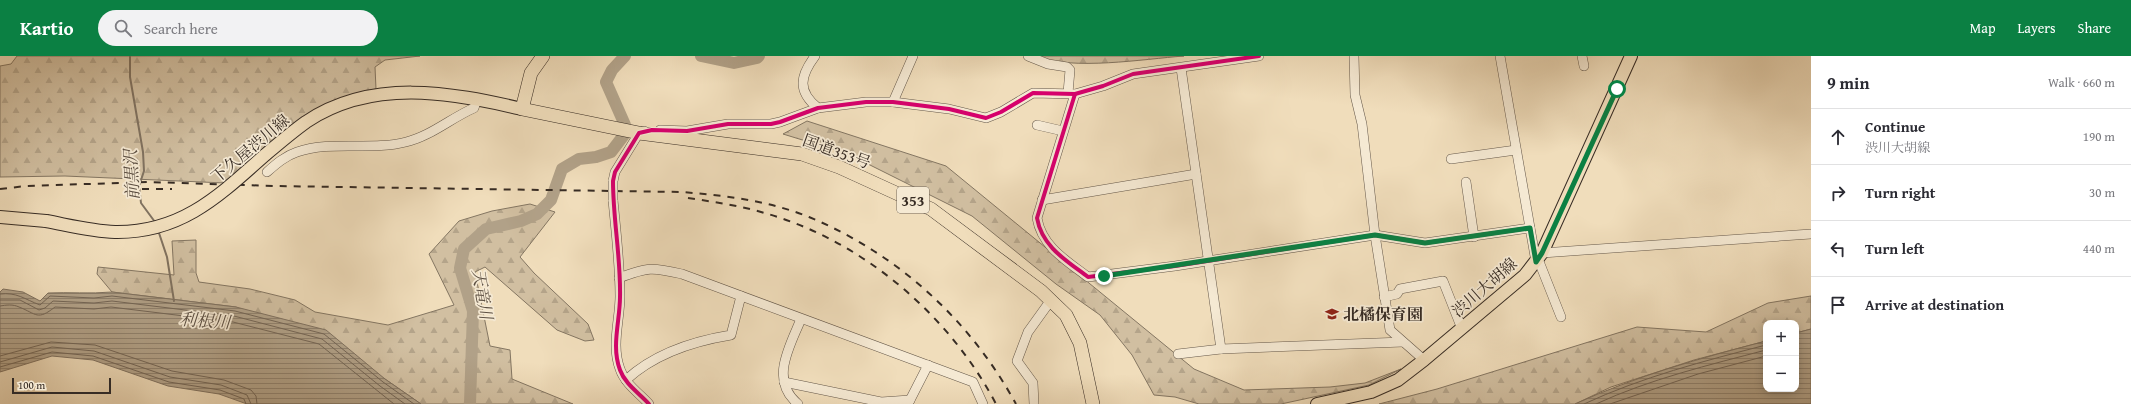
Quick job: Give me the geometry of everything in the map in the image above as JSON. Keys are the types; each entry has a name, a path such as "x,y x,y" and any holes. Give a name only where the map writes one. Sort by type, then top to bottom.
{"highway":[{"path":"522,109 531,73 543,56"},
{"name":"国道353号","path":"522,109 635,132 789,152 814,157 931,209 1050,300 1066,315 1080,343 1093,404"}],"main road":[{"name":"渋川大胡線","path":"1317,404 1371,392 1398,380 1462,329 1525,275 1539,258 1631,56"},
{"name":"下久屋渋川線","path":"0,217 46,221 114,232 141,230 163,226 201,209 265,155 318,116 338,106 368,96 420,92 477,99 522,109"}],"street":[{"path":"815,56 804,71 803,91 808,100 818,108"},
{"path":"893,102 913,56"},
{"path":"1028,56 1048,64 1067,67 1070,70 1072,94 1038,218 1042,235 1054,251 1088,277 1209,261 1375,235 1425,243 1530,228"},
{"path":"649,404 633,390 620,370 616,348 616,329 620,298 613,181 615,172 635,132 652,130 687,131 728,124 771,124 818,108 866,102 893,102 950,109 986,118 1001,112 1033,93 1072,94 1103,86 1133,74 1259,56"},
{"path":"1354,56 1354,95 1362,124 1375,235 1390,330 1424,360"},
{"path":"1500,56 1530,228 1539,258 1562,317"},
{"path":"1582,56 1584,66"},
{"path":"1181,68 1221,349"},
{"path":"267,172 283,159 296,152 314,148 390,144 411,141 474,108 477,99"},
{"path":"1037,125 1063,131"},
{"path":"1451,159 1516,150"},
{"path":"1042,200 1196,174"},
{"path":"1466,182 1474,237"},
{"path":"1539,258 1811,234"},
{"path":"619,278 638,270 653,268 682,274 973,382 983,404"},
{"path":"1384,297 1397,294 1400,289 1443,281 1462,329"},
{"path":"626,380 636,370 681,347 706,339 731,335 741,296"},
{"path":"1034,404 1033,383 1018,360 1028,332 1050,300"},
{"path":"798,404 789,397 784,382 786,354 801,319"},
{"path":"1178,354 1221,349 1403,342"},
{"path":"784,382 881,402 909,402 928,365"}],"green space":[{"path":"17,56 420,56 385,60 375,67 376,89 359,93 225,183 65,176 0,177 0,66 11,64"},
{"path":"1035,56 1184,56 1108,63 1069,63"},
{"path":"807,121 946,166 1194,369 1244,390 1330,387 1365,383 1401,369 1369,385 1281,404 1199,404 1175,397 1154,395 1132,355 1100,315 1056,284 972,216 848,154 783,134"},
{"path":"530,204 555,212 520,257 534,273 588,324 594,340 585,341 557,330 485,267 475,272 490,346 510,350 512,379 573,404 421,404 385,379 236,307 112,292 97,274 98,267 174,275 172,241 196,240 196,273 199,282 250,289 295,300 315,312 388,325 454,305 429,254 459,221 492,211"},
{"path":"1811,296 1811,329 1799,332 1799,320 1763,320 1763,342 1694,360 1611,387 1575,404 1379,404 1437,389 1637,327 1706,332 1768,303"}],"water":[{"name":"利根川","path":"3,289 23,292 40,301 48,293 112,292 236,307 326,330 385,379 421,404 247,404 219,394 168,386 93,360 52,356 0,372 0,292"},
{"path":"1811,329 1811,404 1575,404 1645,376 1763,342 1763,392 1799,392 1799,332"}],"waterway":[{"name":"前黒沢","path":"130,56 130,77 143,152 144,171 139,186 141,203 155,222"},
{"name":"天竜川","path":"470,404 473,311 460,268 464,249 486,229 521,221 537,214 551,200 562,169 579,159 596,157 611,152 624,135 625,125 606,82 612,70 625,56"},
{"name":"天竜川","path":"701,56 734,63 757,58 759,56"},
{"name":"前黒沢","path":"158,230 167,257 174,301"}],"railway":[{"path":"0,189 26,186 148,182 275,186 681,192 730,197 762,203 794,211 842,232 901,270 929,293 954,318 998,373 1016,404"},
{"path":"128,189 172,189"},
{"path":"688,198 768,214 803,227 838,243 870,263 901,286 929,313 954,341 977,372 996,404"}],"cycle path":[{"path":"649,404 625,380 617,361 616,352 620,306 620,282 613,181 615,172 639,133 652,130 687,131 728,124 771,124 818,108 866,102 893,102 949,109 986,118 1001,112 1033,93 1075,94 1103,86 1133,74 1259,56"},
{"path":"1075,94 1037,218 1044,237 1056,252 1088,277 1175,266 1375,235 1425,243 1530,228"}],"place":[{"name":"北橘保育園","path":"1332,314"}],"route":[{"path":"1104,276 1375,235 1425,243 1530,228 1536,262 1542,253 1617,89"}]}
